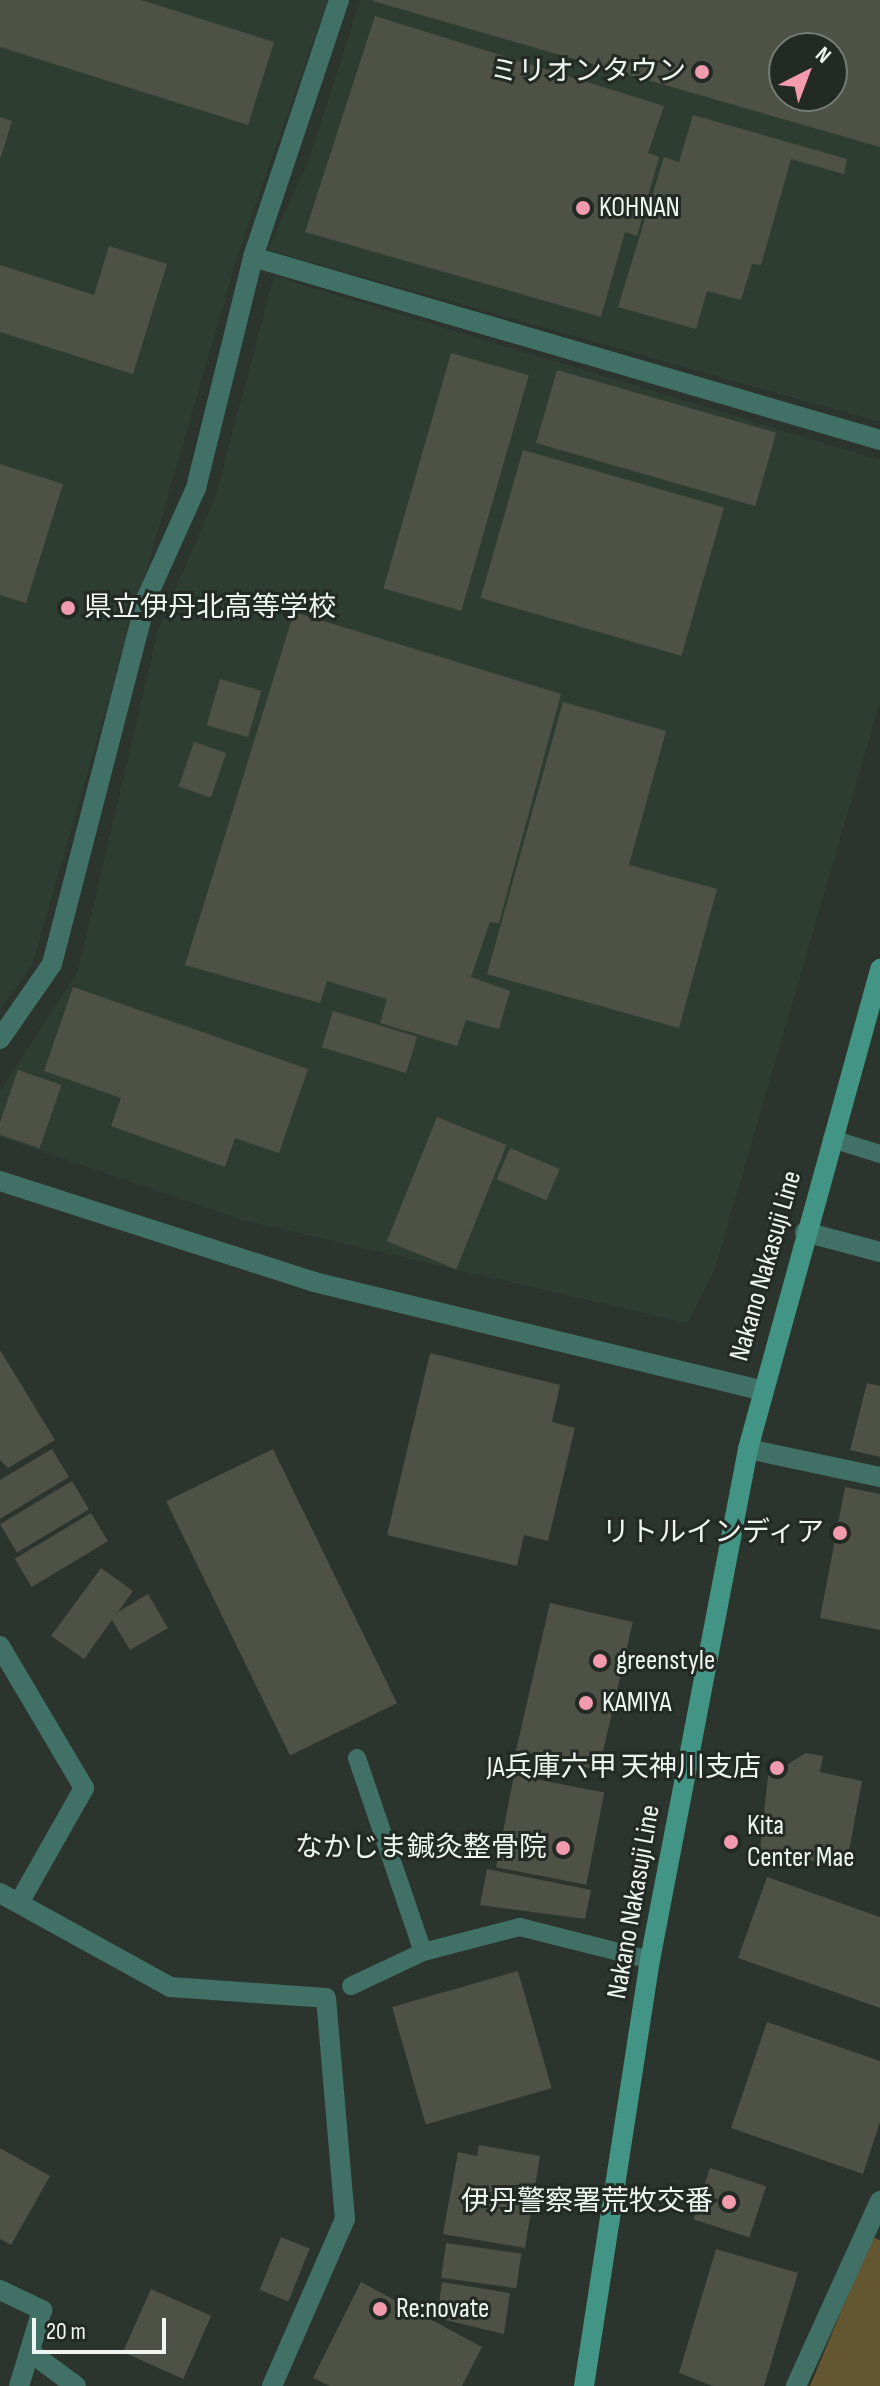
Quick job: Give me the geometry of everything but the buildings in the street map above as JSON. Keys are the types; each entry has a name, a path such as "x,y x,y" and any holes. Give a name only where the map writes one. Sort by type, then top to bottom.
{"main road":[{"name":"Nakano Nakasuji Line","path":"584,2386 650,1960 760,1390 879,978"}],"street":[{"path":"0,1039 52,964 147,597 196,488 253,257 339,0"},
{"path":"253,257 880,440"},
{"path":"0,1181 314,1282 760,1390"},
{"path":"805,1232 880,1252"},
{"path":"748,1449 880,1477"},
{"path":"0,1646 84,1788 9,1898 170,1987 326,1998 345,2219 272,2386"},
{"path":"796,2386 873,2226 880,2201"},
{"path":"0,2290 42,2310 19,2386"},
{"path":"30,2352 76,2386"}],"lane":[{"path":"832,1139 880,1154"},
{"path":"357,1758 423,1952"},
{"path":"351,1986 423,1952 520,1927 650,1960"}],"shaded area":[{"name":"県立伊丹北高等学校","path":"0,0 328,0 239,251 32,965 0,1010"},
{"name":"KOHNAN","path":"360,0 880,0 880,422 268,250 310,157"},
{"path":"274,276 880,460 880,702 716,1265 687,1323 242,1220 0,1137 0,1091 78,971 159,626 215,498"},
{"path":"872,2237 880,2240 880,2386 810,2386"}],"place":[{"name":"ミリオンタウン","path":"702,72"},
{"name":"KOHNAN","path":"583,208"},
{"name":"県立伊丹北高等学校","path":"68,608"},
{"name":"リトルインディア","path":"840,1533"},
{"name":"greenstyle","path":"600,1661"},
{"name":"KAMIYA","path":"586,1703"},
{"name":"JA兵庫六甲 天神川支店","path":"777,1768"},
{"name":"Kita Center Mae","path":"731,1842"},
{"name":"なかじま鍼灸整骨院","path":"563,1848"},
{"name":"伊丹警察署荒牧交番","path":"729,2202"},
{"name":"Re:novate","path":"380,2309"}]}
